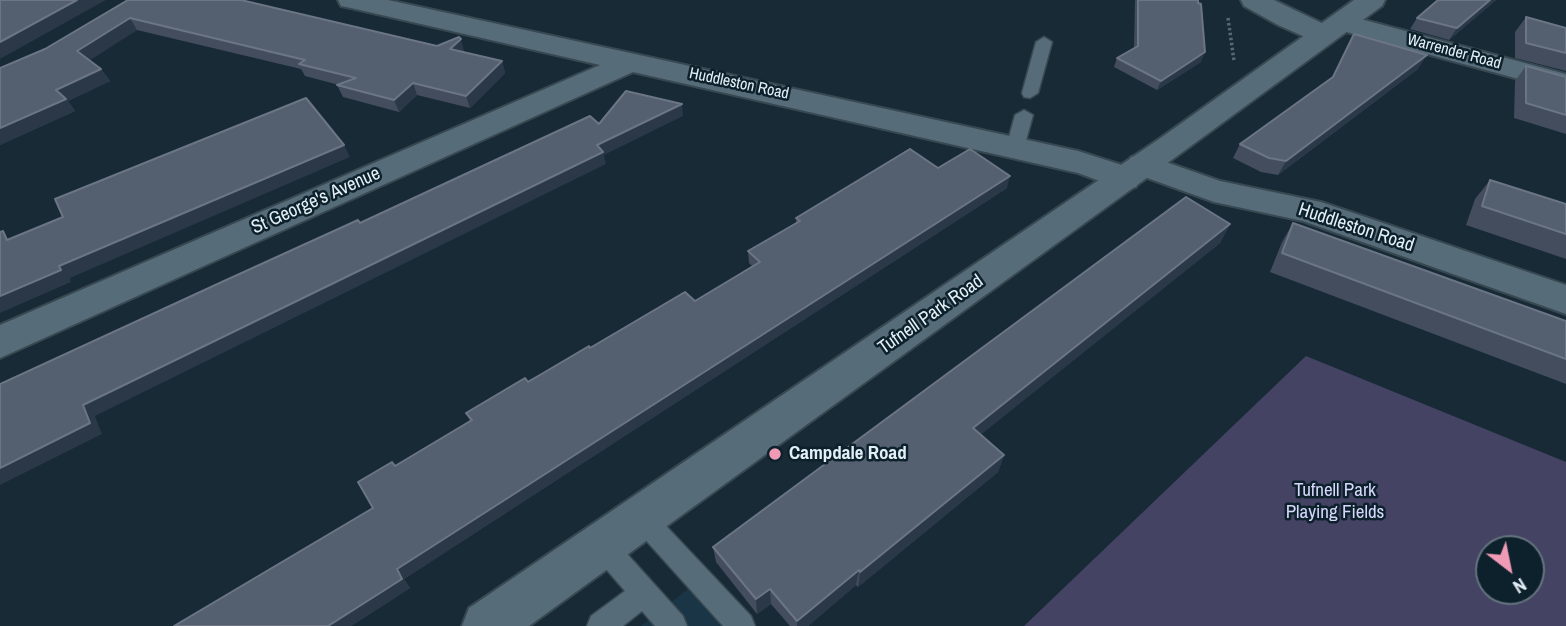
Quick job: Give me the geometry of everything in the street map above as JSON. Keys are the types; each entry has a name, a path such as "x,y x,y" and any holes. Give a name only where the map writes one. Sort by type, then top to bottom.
{"street":[{"name":"Huddleston Road","path":"351,0 633,61 1101,168 1133,172 1309,210 1566,300"},
{"name":"Warrender Road","path":"1254,0 1288,19 1566,83"},
{"name":"Tufnell Park Road","path":"487,626 1133,172 1372,0"},
{"name":"St George's Avenue","path":"0,342 633,61"}],"lane":[{"path":"1030,93 1044,42"},
{"path":"1015,148 1024,115"},
{"path":"642,518 741,626"},
{"path":"603,545 673,626"},
{"path":"601,626 643,593"}],"path":[{"path":"1227,13 1233,60 1258,83"}],"shaded area":[{"path":"689,588 724,626 641,626"}],"green space":[{"name":"Tufnell Park Playing Fields","path":"1306,356 1566,462 1566,626 1024,626"}],"building":[{"path":"0,0 77,0 0,42"},
{"path":"128,0 241,0 437,46 459,37 461,39 450,49 502,61 466,96 413,83 394,100 337,85 356,78 299,64 305,60 130,18 77,51 101,69 56,90 66,99 0,128 0,68 45,49"},
{"path":"1138,0 1198,0 1201,4 1205,52 1161,81 1117,58 1138,46"},
{"path":"1438,0 1490,0 1457,28 1417,18"},
{"path":"1526,17 1566,28 1566,53 1526,43"},
{"path":"1354,34 1427,55 1286,161 1269,158 1240,144 1333,77"},
{"path":"1526,66 1566,77 1566,115 1526,103"},
{"path":"626,91 682,104 597,145 603,152 83,405 90,423 0,468 0,384 358,220 360,223 590,116 599,124"},
{"path":"306,98 344,145 59,266 61,270 0,296 0,232 3,231 7,240 63,217 55,199"},
{"path":"910,149 938,168 970,149 1010,176 397,569 402,579 328,626 174,626 373,508 358,482 392,462 395,466 472,420 466,413 525,378 528,382 685,292 695,301 760,262 748,251 800,221 796,218"},
{"path":"1490,180 1566,204 1566,234 1482,206"},
{"path":"1186,197 1230,224 973,428 1004,455 797,621 770,589 756,599 713,547"},
{"path":"1293,223 1566,321 1566,359 1282,253"}],"place":[{"name":"Campdale Road","path":"775,454"}]}
